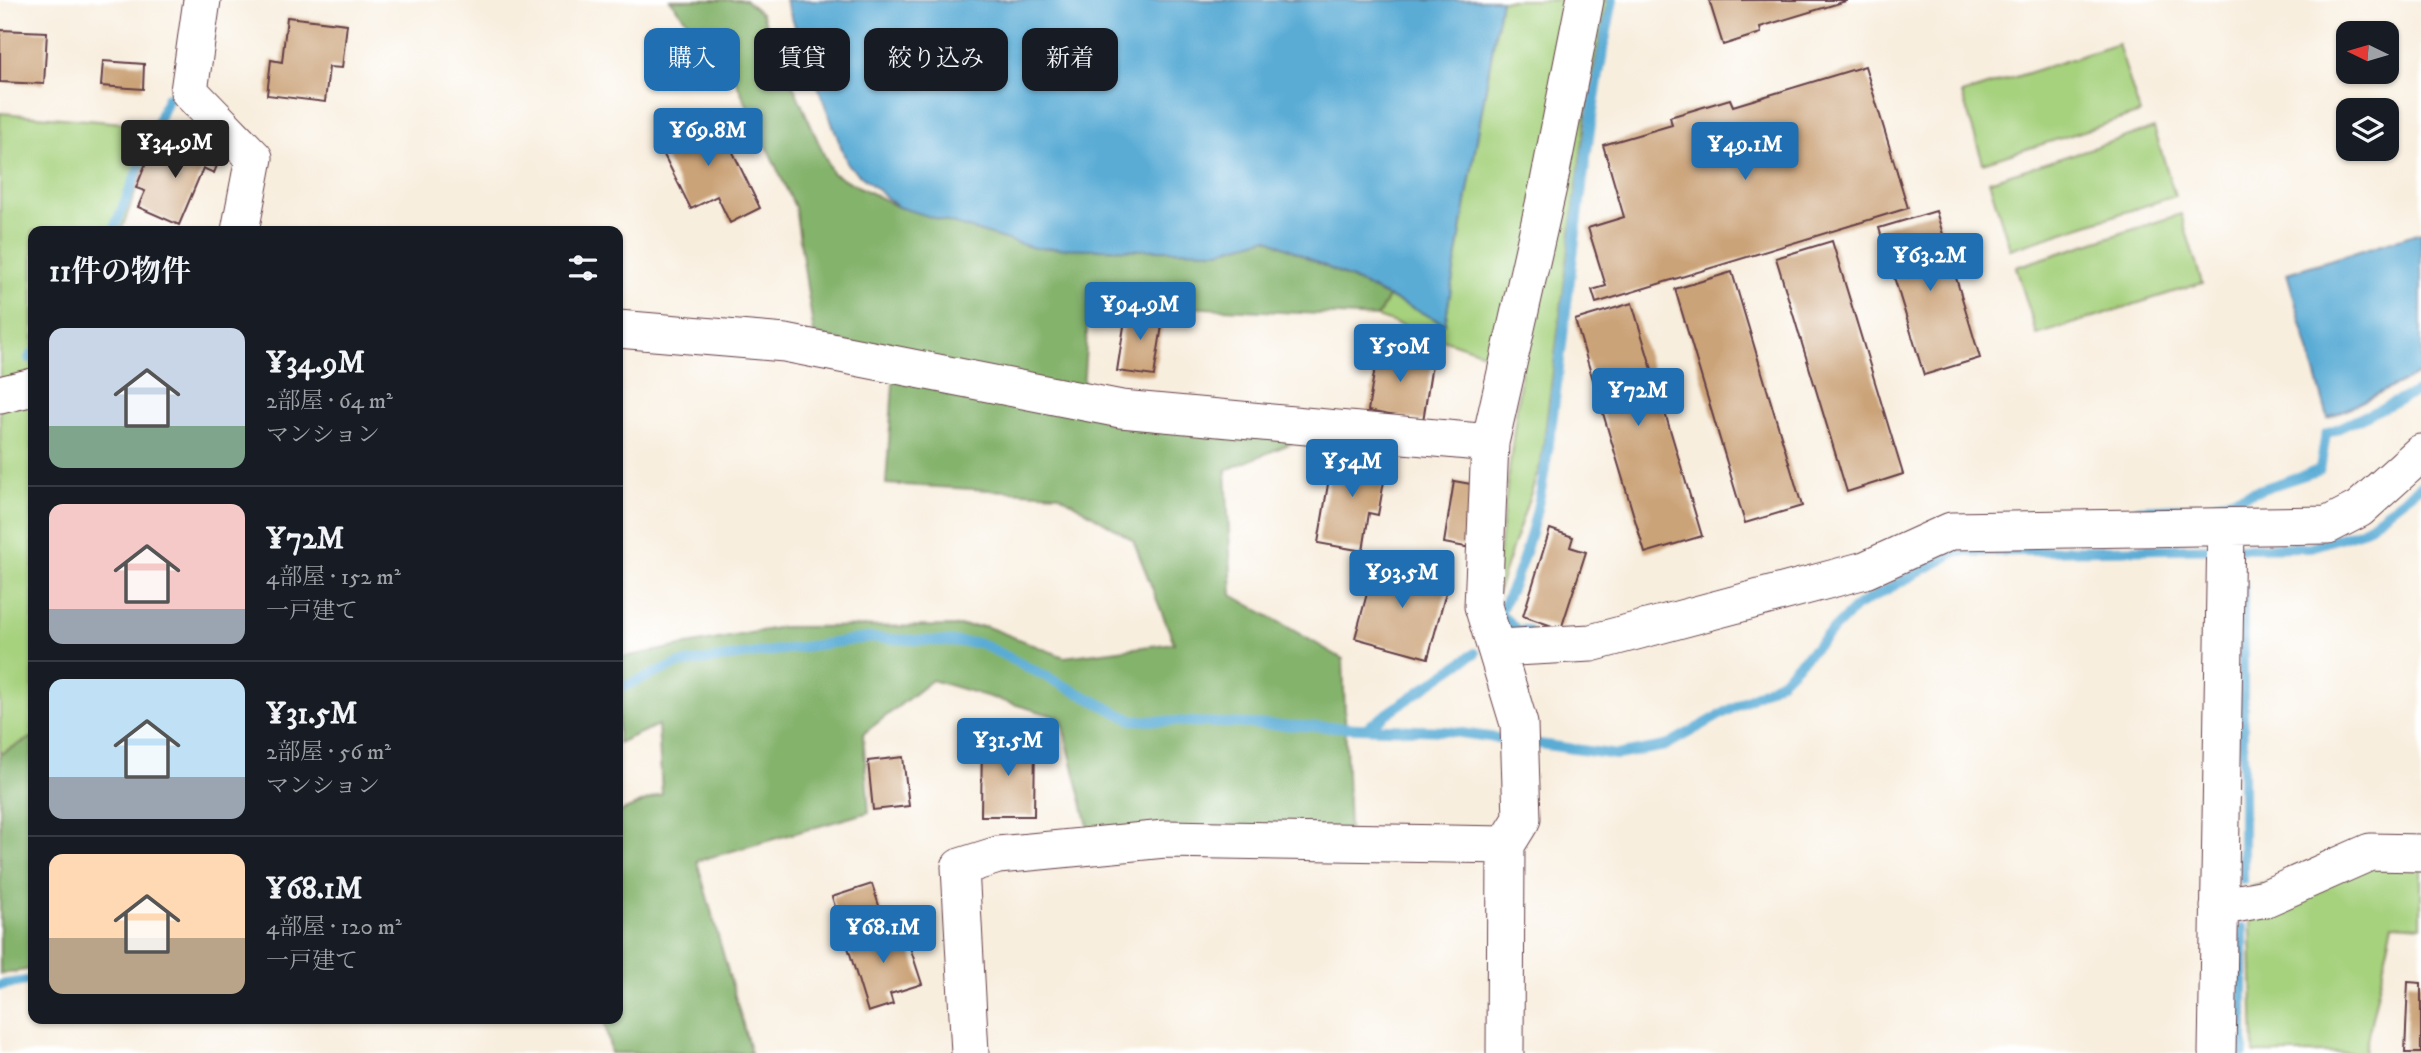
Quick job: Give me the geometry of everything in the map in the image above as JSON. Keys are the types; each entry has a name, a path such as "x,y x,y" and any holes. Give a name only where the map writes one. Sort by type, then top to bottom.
{"street":[{"path":"202,0 189,90 254,158 241,226"},
{"path":"1505,1053 1506,845 1521,819 1520,742 1498,648 1483,606 1490,443 1548,187 1585,0"},
{"path":"623,329 785,343 1121,409 1490,443"},
{"path":"0,395 28,388"},
{"path":"1498,648 1591,643 1866,570 1951,531 2328,525 2359,509 2421,453"},
{"path":"2217,1053 2226,528"},
{"path":"970,1053 960,867 998,855 1165,839 1506,845"},
{"path":"2219,907 2266,898 2370,852 2421,853"}],"green space":[{"path":"670,0 745,0 761,13 768,28 754,28 754,91 796,91 832,173 898,207 1219,251 1267,238 1388,297 1377,317 1089,302 1083,388 1309,436 1226,470 1232,595 1343,659 1349,831 1091,838 1061,718 932,680 863,734 869,812 697,861 751,1053 611,1053 605,1024 623,1024 623,811 662,794 658,725 623,741 623,657 782,627 985,626 1064,657 1174,643 1133,540 1058,494 886,484 895,356 814,334 795,207 740,90 740,28 693,28"},
{"path":"1501,0 1608,0 1589,92 1541,463 1492,608 1522,366 1377,317 1388,297 1445,323"},
{"path":"2118,44 2140,113 1983,163 1962,94"},
{"path":"0,113 160,126 123,226 28,226 28,740 0,754"},
{"path":"2154,128 2175,196 2010,249 1989,181"},
{"path":"2181,214 2202,283 2037,335 2016,267"},
{"path":"28,740 28,970 0,974 0,754"},
{"path":"2421,843 2421,926 2393,924 2364,1053 2254,1053 2250,887"}],"water":[{"path":"785,0 1501,0 1445,324 1267,238 1219,251 1034,248 898,207 848,165 820,91 850,91 850,28 796,28"},
{"path":"2421,232 2421,373 2328,418 2287,273"}],"building":[{"path":"1709,0 1846,1 1760,27 1761,33 1723,45"},
{"path":"287,17 347,24 342,68 329,67 325,102 267,95 271,60 282,62"},
{"path":"0,30 47,32 44,84 0,82"},
{"path":"103,61 144,64 143,89 101,86"},
{"path":"1865,66 1908,208 1596,303 1592,290 1606,286 1588,228 1624,217 1603,145 1672,125 1670,117 1730,99 1733,106"},
{"path":"714,113 760,208 730,223 717,196 691,209 657,141"},
{"path":"210,140 225,146 214,173 203,168 179,225 138,207 145,191 136,188 148,158 161,164 170,142 203,155"},
{"path":"1936,211 1980,358 1924,375 1879,228"},
{"path":"1832,241 1903,474 1847,492 1776,258"},
{"path":"1732,272 1802,506 1745,523 1675,289"},
{"path":"1632,303 1702,536 1645,553 1575,320"},
{"path":"1127,307 1164,313 1154,376 1117,371"},
{"path":"1378,348 1433,358 1423,421 1368,411"},
{"path":"1334,449 1388,459 1378,515 1369,513 1363,551 1318,543"},
{"path":"1454,481 1482,486 1471,548 1444,543"},
{"path":"1550,529 1573,537 1570,547 1586,552 1561,629 1523,616"},
{"path":"1384,563 1449,581 1428,658 1355,638 1372,575 1380,577"},
{"path":"982,739 1035,739 1034,816 981,816"},
{"path":"903,757 909,806 873,810 868,761"},
{"path":"872,884 883,918 843,931 832,897"},
{"path":"895,921 901,940 907,938 922,984 890,994 893,1004 868,1012 847,944 860,940 858,933"},
{"path":"2408,982 2421,983 2421,1053 2405,1053"}],"waterway":[{"path":"1527,630 1517,630 1499,613 1526,549 1543,478 1597,83 1613,0"},
{"path":"115,226 168,97"},
{"path":"2138,510 2207,507 2320,470 2326,434 2421,390"},
{"path":"623,687 678,664 868,638 980,643 1132,720 1447,731 1617,755 1665,746 1781,681 1857,606 1955,552 2310,547 2362,531 2421,486"},
{"path":"2243,585 2243,880"},
{"path":"1366,728 1475,653"},
{"path":"2243,928 2243,1053"},
{"path":"0,985 28,981"}]}
